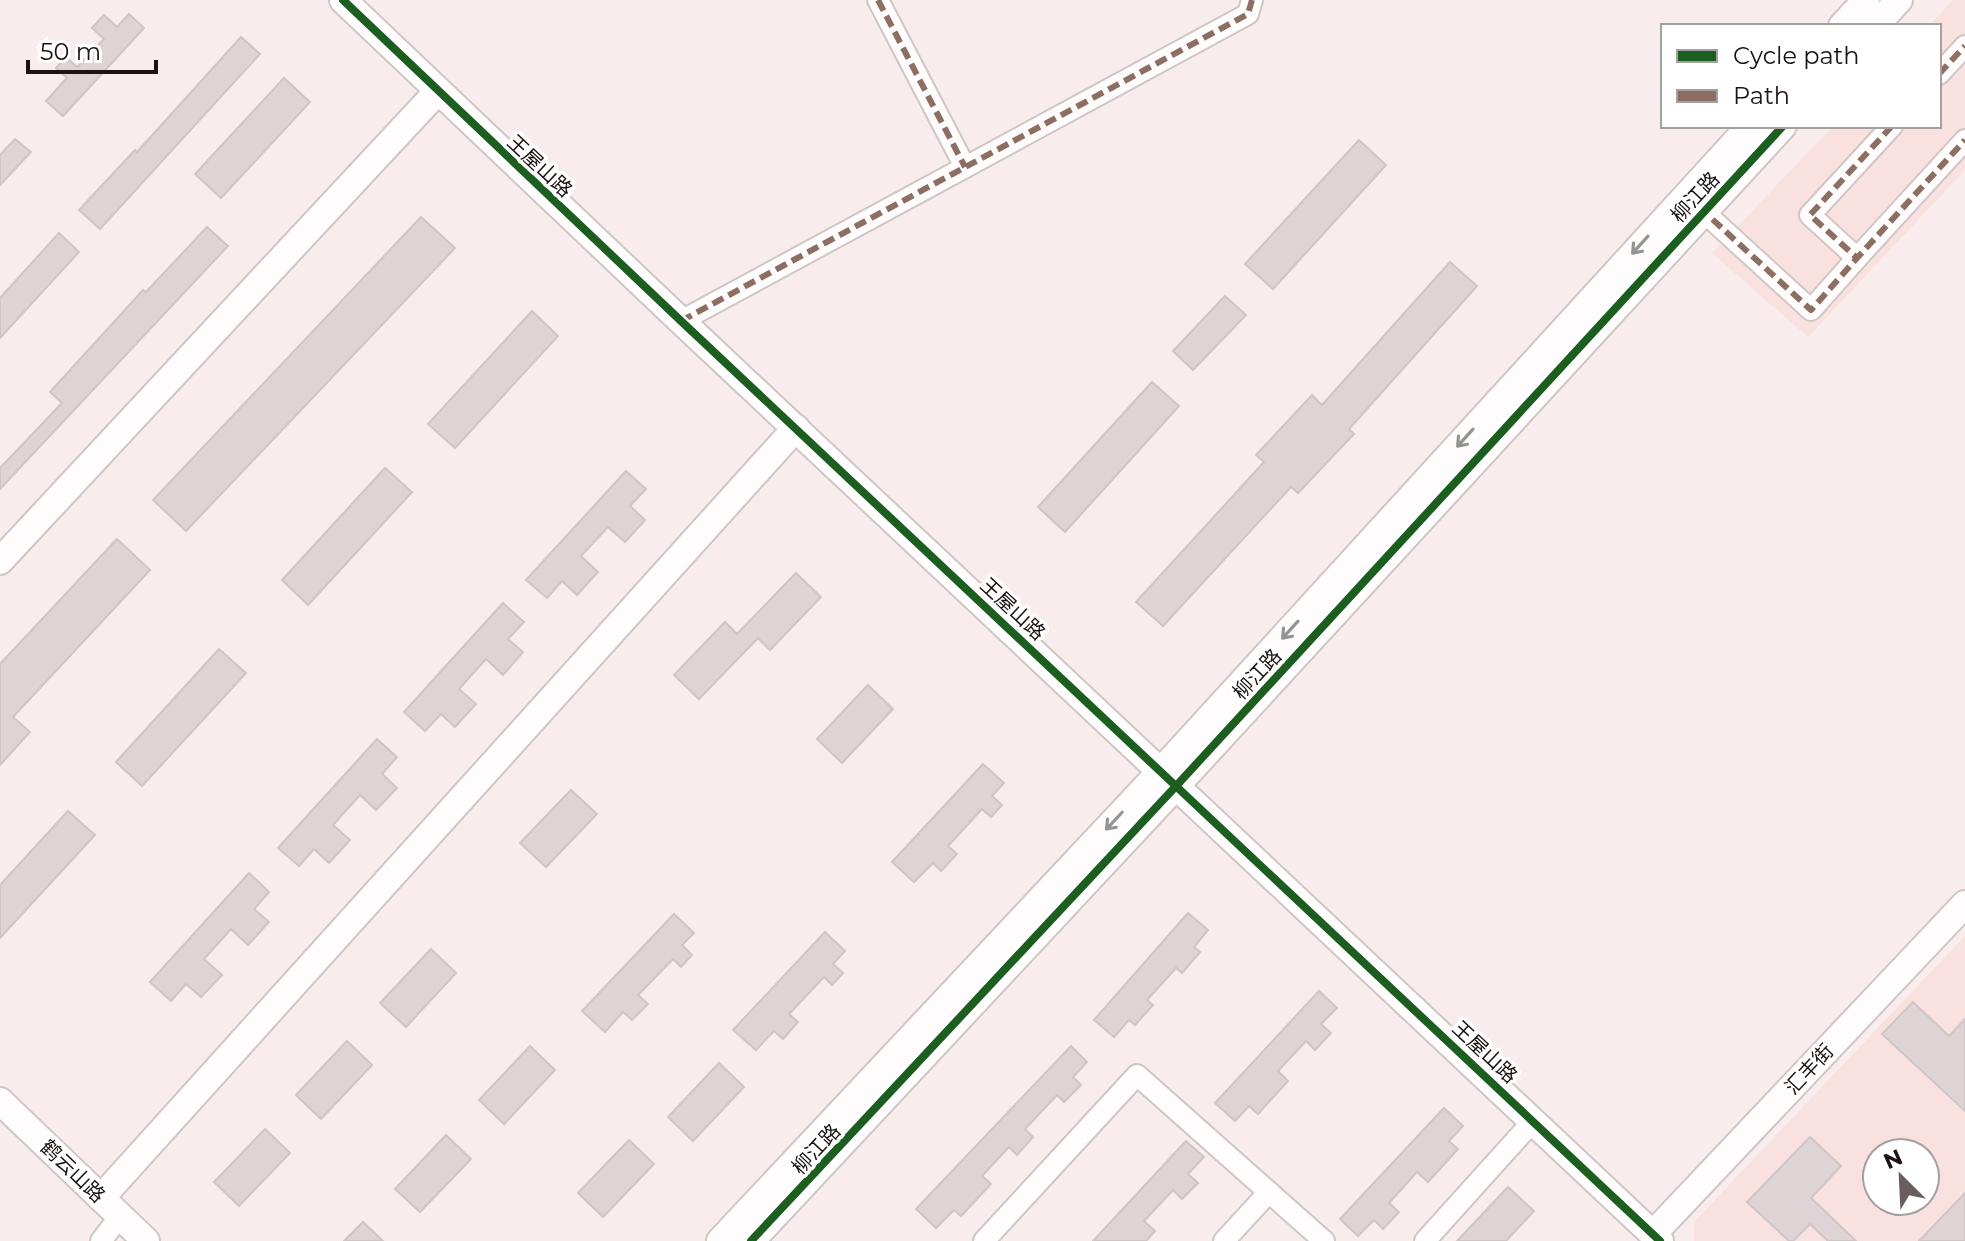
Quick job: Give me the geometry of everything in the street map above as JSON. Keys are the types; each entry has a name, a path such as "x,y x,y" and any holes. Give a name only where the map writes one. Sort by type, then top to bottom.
{"street":[{"name":"王屋山路","path":"343,0 1656,1237"},
{"path":"878,0 965,167"},
{"path":"681,321 1248,14 1252,0"},
{"path":"1844,24 1866,0"},
{"path":"1877,24 1899,0"},
{"path":"1941,72 1965,46"},
{"path":"0,561 438,91"},
{"name":"柳江路","path":"1694,204 1749,128"},
{"name":"柳江路","path":"751,1241 1694,204 1781,128"},
{"path":"1857,258 1810,215 1890,128"},
{"path":"1694,204 1811,310 1965,140"},
{"path":"101,1241 110,1207 796,428"},
{"name":"柳江路","path":"720,1241 1169,778"},
{"name":"汇丰街","path":"1656,1237 1965,904"},
{"path":"984,1241 1137,1075 1324,1241"},
{"name":"鹤云山路","path":"0,1101 146,1241"},
{"path":"1425,1241 1534,1120"},
{"path":"1224,1241 1269,1192"}],"shaded area":[{"path":"1953,0 1965,0 1965,170 1808,337 1712,253 1831,128 1941,128 1941,24 1931,24"},
{"path":"1965,936 1965,1241 1694,1241 1694,1222"}],"building":[{"path":"129,14 144,28 63,116 46,101 67,78 56,68 66,57 77,67 104,39 92,28 104,15 117,27"},
{"path":"241,37 260,54 100,229 79,210 135,150 137,152"},
{"path":"284,78 310,102 221,198 195,174"},
{"path":"15,139 31,152 0,185 0,155"},
{"path":"1359,140 1386,165 1273,289 1245,264"},
{"path":"421,217 455,248 186,531 153,500"},
{"path":"207,227 228,246 0,489 0,468 62,403 50,392 143,290 146,292"},
{"path":"59,233 79,252 0,338 0,298"},
{"path":"1450,262 1477,286 1349,429 1354,434 1298,493 1291,487 1163,626 1136,602 1264,462 1256,455 1312,395 1322,405"},
{"path":"1225,296 1246,315 1193,370 1173,351"},
{"path":"532,311 558,336 455,448 428,424"},
{"path":"1152,382 1179,406 1065,532 1038,507"},
{"path":"385,468 412,492 308,605 282,580"},
{"path":"626,471 646,489 630,506 645,520 625,542 608,527 581,556 598,572 577,595 562,581 547,598 526,580"},
{"path":"117,539 150,570 13,717 30,732 0,765 0,664"},
{"path":"796,573 821,597 770,650 758,638 699,699 674,675 725,622 737,634"},
{"path":"503,603 524,622 508,639 523,652 503,675 486,659 459,689 476,704 455,727 441,714 425,731 404,712"},
{"path":"219,649 246,673 142,786 116,762"},
{"path":"868,685 893,709 842,763 817,739"},
{"path":"377,739 397,757 382,774 397,788 376,810 360,795 333,825 350,840 329,863 314,849 299,866 278,848"},
{"path":"983,764 1004,783 992,796 1002,805 991,817 982,809 948,846 957,854 941,871 933,863 914,882 892,862"},
{"path":"571,790 597,814 546,867 520,843"},
{"path":"68,811 95,835 0,938 0,885"},
{"path":"249,873 269,892 254,909 269,922 248,945 231,929 204,959 222,975 201,997 186,984 171,1001 150,982"},
{"path":"1188,913 1208,930 1194,947 1200,952 1182,973 1176,968 1147,1000 1153,1005 1135,1025 1129,1020 1114,1037 1094,1020"},
{"path":"674,914 694,933 682,945 692,955 681,967 673,959 638,995 648,1004 632,1020 623,1012 605,1032 582,1011"},
{"path":"825,932 845,951 833,964 843,973 832,985 824,977 789,1014 798,1022 783,1039 774,1031 756,1050 733,1030"},
{"path":"431,949 456,973 406,1027 380,1003"},
{"path":"1319,991 1337,1008 1321,1024 1331,1033 1315,1050 1306,1041 1278,1071 1288,1081 1258,1114 1249,1106 1235,1121 1215,1103"},
{"path":"1913,1002 1949,1036 1965,1019 1965,1111 1882,1034"},
{"path":"347,1041 372,1065 321,1119 296,1095"},
{"path":"530,1046 555,1070 504,1124 479,1100"},
{"path":"1071,1046 1087,1062 1073,1077 1081,1085 1064,1102 1057,1095 1025,1129 1033,1137 1017,1155 1009,1147 982,1176 991,1184 961,1216 954,1210 936,1228 916,1209"},
{"path":"719,1063 744,1087 693,1141 668,1117"},
{"path":"1444,1108 1463,1126 1449,1141 1458,1149 1428,1182 1417,1172 1389,1203 1399,1212 1383,1229 1374,1220 1358,1236 1340,1219"},
{"path":"265,1129 290,1153 239,1206 214,1182"},
{"path":"446,1135 471,1159 420,1212 395,1189"},
{"path":"1810,1137 1841,1166 1811,1198 1856,1241 1828,1241 1810,1224 1793,1241 1789,1241 1747,1202"},
{"path":"629,1140 654,1164 603,1217 578,1193"},
{"path":"1186,1141 1204,1157 1188,1174 1198,1183 1182,1199 1173,1190 1144,1221 1155,1231 1146,1241 1093,1241"},
{"path":"1508,1187 1534,1211 1506,1241 1457,1241"},
{"path":"1965,1193 1965,1241 1919,1241"},
{"path":"363,1222 383,1241 344,1241"}],"marked path":[{"path":"878,0 965,167"},
{"path":"681,321 1248,14 1252,0"},
{"path":"1941,72 1965,46"},
{"path":"1890,128 1810,215 1857,258 1965,140"},
{"path":"1686,195 1811,310 1857,258"}],"cycle path":[{"path":"343,0 1660,1241"},
{"path":"751,1241 1177,785 1781,128"}]}
